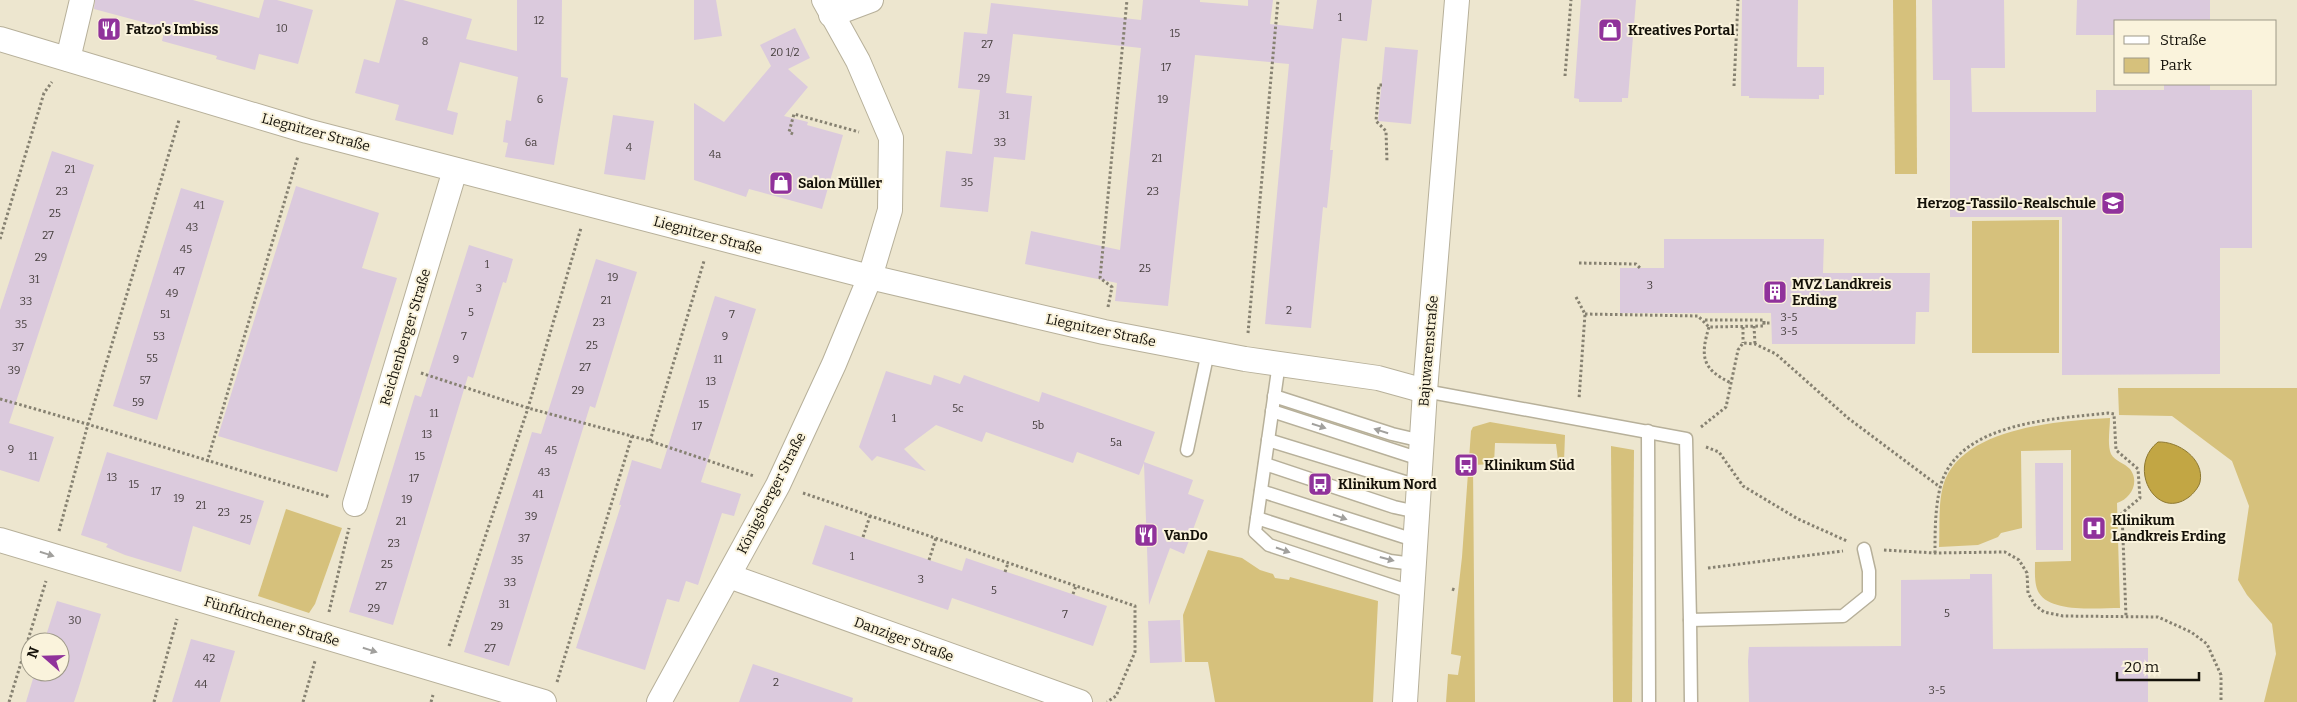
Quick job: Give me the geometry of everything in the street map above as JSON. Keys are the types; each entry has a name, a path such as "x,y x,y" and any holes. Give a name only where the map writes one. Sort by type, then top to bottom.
{"street":[{"path":"68,59 82,0"},
{"path":"827,7 871,0"},
{"name":"Bajuwarenstraße","path":"1405,702 1425,391 1457,0"},
{"name":"Königsberger Straße","path":"659,702 778,485 834,364 870,277 890,210 891,138 858,61 827,7"},
{"name":"Liegnitzer Straße","path":"0,39 307,130 870,277 1104,332 1245,359 1378,378 1425,391"},
{"name":"Reichenberger Straße","path":"355,504 455,170"},
{"name":"Fünfkirchener Straße","path":"0,540 440,671 549,697"},
{"name":"Danziger Straße","path":"729,576 1080,702"}],"lane":[{"path":"1186,450 1208,352"},
{"path":"1279,363 1255,532 1269,546 1411,592"},
{"path":"1425,391 1686,439 1690,570 1691,702"},
{"path":"1274,396 1392,434 1421,450"},
{"path":"1272,411 1421,450"},
{"path":"1648,431 1649,702"},
{"path":"1268,440 1418,486"},
{"path":"1265,464 1394,507 1417,512"},
{"path":"1261,491 1414,540"},
{"path":"1257,518 1390,561 1413,564"},
{"path":"1690,620 1843,616 1869,595 1869,571 1864,549"}],"path":[{"path":"1109,300 1112,287 1100,278 1127,0"},
{"path":"1245,359 1278,0"},
{"path":"1565,76 1571,0"},
{"path":"1734,86 1738,0"},
{"path":"0,239 44,93 68,59"},
{"path":"1382,85 1379,85 1376,121 1386,131 1387,162"},
{"path":"9,702 53,556 88,424 186,95"},
{"path":"793,134 789,132 794,114 861,132"},
{"path":"207,462 307,130"},
{"path":"431,702 528,408 589,204"},
{"path":"650,441 711,237"},
{"path":"1579,263 1636,264 1640,268"},
{"path":"1576,297 1585,314 1578,420"},
{"path":"1585,314 1698,316 1705,320 1764,320 1764,323 1772,323"},
{"path":"1705,320 1709,327 1703,348 1705,361 1716,375 1731,383"},
{"path":"1709,327 1764,326 1764,323"},
{"path":"1754,326 1755,344"},
{"path":"1743,327 1743,344 1738,350 1726,407 1686,439 1719,452 1743,486 1798,519 1864,549"},
{"path":"1743,344 1755,344 1776,354 1848,418 1940,487"},
{"path":"397,366 528,408 650,441 1135,606 1136,652 1116,696 1107,702"},
{"path":"0,400 88,424 207,462 355,504 323,636 303,702"},
{"path":"1935,553 1935,523 1940,487 1948,469 1976,441 1992,434 2041,421 2108,413 2114,414 2116,450 2138,469 2139,479 2140,498 2122,512 2126,616"},
{"path":"549,697 632,436"},
{"path":"863,537 870,516"},
{"path":"929,560 936,538"},
{"path":"1690,570 1864,549 1935,553 2005,552 2019,560 2027,573 2028,593 2035,605 2044,612 2063,616 2158,617 2191,632 2207,644 2221,675 2221,702"},
{"path":"1005,572 1008,562"},
{"path":"1073,594 1076,586"},
{"path":"154,702 184,595"}],"green space":[{"path":"1893,0 1916,0 1917,174 1895,174"},
{"path":"2059,220 2059,353 1972,353 1972,221"},
{"path":"2118,388 2297,388 2297,702 2264,702 2276,654 2272,624 2247,595 2238,580 2249,506 2232,461 2172,416 2119,415"},
{"path":"2110,418 2109,441 2111,454 2130,469 2134,479 2130,494 2117,503 2120,608 2088,609 2064,607 2045,599 2037,590 2035,562 2071,561 2071,450 2021,451 2022,528 2001,533 1998,537 1978,545 1939,547 1941,493 1943,486 1953,466 1969,451 1990,439 2039,425"},
{"path":"1490,422 1565,435 1564,462 1558,460 1556,444 1495,443 1494,464 1473,465 1475,702 1446,702 1448,674 1458,675 1461,656 1451,654 1462,557 1471,431 1473,427"},
{"path":"1611,446 1634,450 1632,702 1613,702"},
{"path":"286,509 342,528 315,604 309,613 258,596"},
{"path":"1208,550 1242,558 1260,570 1273,574 1275,578 1289,580 1290,577 1378,601 1373,702 1215,702 1208,662 1185,662 1183,615"}],"shaded area":[{"path":"2158,442 2166,442 2181,448 2194,459 2198,466 2200,482 2198,486 2189,497 2177,503 2166,502 2156,497 2149,488 2145,477 2145,465 2149,453"}],"building":[{"path":"95,0 193,0 259,18 264,0 277,0 313,10 298,64 259,54 255,70 216,59 217,56 162,41 165,28 94,9"},
{"path":"396,0 403,0 472,19 466,39 517,51 517,0 562,0 561,77 568,78 554,165 505,157 508,143 503,142 506,120 511,121 518,77 460,62 447,110 458,113 453,135 395,120 399,105 355,93 364,59 379,63"},
{"path":"694,0 716,0 722,36 694,40"},
{"path":"1143,0 1200,0 1200,2 1248,6 1248,0 1273,0 1270,24 1313,29 1317,0 1372,0 1367,41 1342,38 1330,150 1333,150 1327,208 1323,207 1311,328 1265,324 1289,64 1195,55 1168,306 1115,301 1117,283 1025,264 1031,231 1120,250 1141,48 1013,34 1006,93 1032,96 1025,160 994,157 988,212 940,207 946,151 972,154 980,90 958,88 964,32 987,34 991,3 1141,20"},
{"path":"1581,0 1636,0 1628,98 1622,98 1622,102 1579,102 1579,99 1574,98"},
{"path":"1742,0 1798,0 1797,67 1824,67 1824,95 1819,95 1819,99 1749,98 1749,96 1741,96"},
{"path":"1932,0 2004,0 2005,68 1971,68 1972,112 2096,112 2096,90 2164,90 2164,85 2210,85 2210,90 2252,90 2252,248 2220,248 2220,374 2062,375 2062,217 1950,217 1950,80 1933,80"},
{"path":"2077,0 2210,0 2210,20 2114,20 2114,35 2076,35"},
{"path":"795,28 810,58 788,69 808,87 784,116 808,122 807,125 843,135 822,209 749,189 746,197 694,180 694,103 724,122 771,66 760,45"},
{"path":"1385,47 1418,50 1411,124 1378,121"},
{"path":"613,115 654,121 645,180 604,174"},
{"path":"52,151 94,165 9,423 54,437 39,482 0,470 0,310"},
{"path":"296,186 379,213 362,268 397,278 337,472 218,436"},
{"path":"181,188 224,201 157,420 113,406"},
{"name":"MVZ Landkreis Erding","path":"1664,239 1824,239 1823,273 1930,273 1929,312 1916,312 1915,344 1772,344 1771,313 1620,313 1620,268 1664,268"},
{"path":"469,245 513,259 506,283 503,282 473,378 468,376 393,625 349,612 415,395 421,397"},
{"path":"596,259 637,272 595,408 590,406 509,666 464,652 532,432 541,434"},
{"path":"715,296 756,309 701,482 741,494 734,516 722,513 698,585 686,581 679,602 667,599 645,670 576,648 621,505 619,505 632,460 661,469"},
{"path":"886,371 931,385 934,375 960,384 964,375 1039,402 1042,392 1155,432 1144,462 1193,480 1188,494 1204,500 1184,554 1170,548 1149,605 1144,463 1139,475 1077,452 1073,463 986,432 982,442 936,425 904,449 926,471 877,456 872,461 859,447"},
{"path":"107,452 264,501 250,545 193,526 181,572 125,555 106,547 108,544 81,535"},
{"path":"2035,463 2063,463 2063,550 2036,550"},
{"path":"825,525 962,571 966,558 1107,606 1093,646 952,598 948,610 812,564"},
{"path":"1970,574 1992,574 1993,649 2148,648 2148,702 1749,702 1749,647 1901,646 1901,580 1970,579"},
{"path":"57,601 101,614 74,702 26,702 32,682 70,682 70,632 47,632"},
{"path":"1180,620 1182,662 1150,663 1148,621"},
{"path":"191,639 235,651 220,702 172,702"},
{"path":"753,664 853,698 852,702 739,702"}],"place":[{"name":"Fatzo's Imbiss","path":"109,29"},
{"name":"Kreatives Portal","path":"1610,30"},
{"name":"Salon Müller","path":"781,183"},
{"name":"Herzog-Tassilo-Realschule","path":"2113,203"},
{"name":"MVZ Landkreis Erding","path":"1775,292"},
{"name":"Klinikum Süd","path":"1466,465"},
{"name":"Klinikum Nord","path":"1320,484"},
{"name":"Klinikum Landkreis Erding","path":"2094,528"},
{"name":"VanDo","path":"1146,535"}]}
